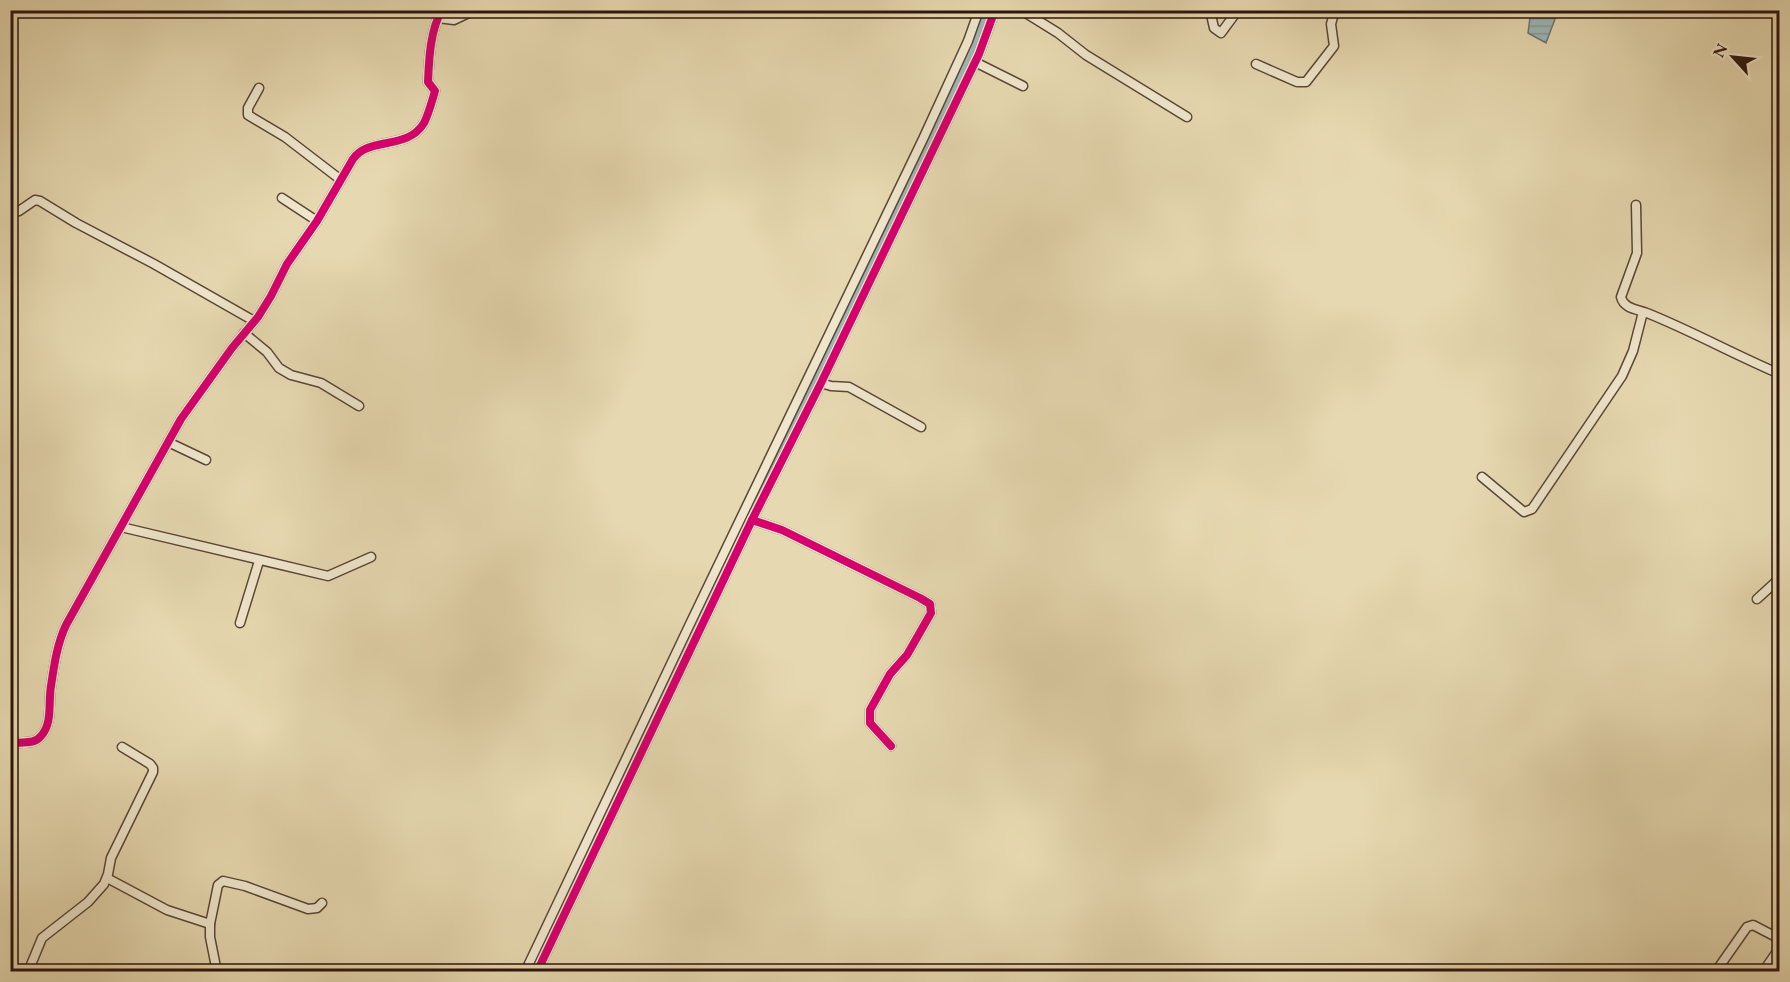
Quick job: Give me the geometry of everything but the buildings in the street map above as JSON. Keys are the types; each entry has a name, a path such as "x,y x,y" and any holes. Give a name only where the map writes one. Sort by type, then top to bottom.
{"street":[{"path":"10,745 35,741 43,735 49,719 50,688 62,634 181,419 271,296 287,264 317,221 358,152 400,141 410,136 424,123 435,91 428,82 428,66 440,14 454,20 475,10"},
{"path":"525,972 923,139 968,41 979,10"},
{"path":"537,972 752,520 821,383 975,62 994,10"},
{"path":"1021,10 1058,33 1086,55 1187,117"},
{"path":"1210,10 1214,28 1221,33 1238,10"},
{"path":"1256,64 1297,82 1306,82 1334,46 1331,24 1335,10"},
{"path":"975,62 1023,86"},
{"path":"259,88 248,108 248,115 285,137 342,180"},
{"path":"282,198 317,221"},
{"path":"10,214 35,200 40,201 254,321"},
{"path":"1636,205 1637,253 1621,297 1622,303 1779,374"},
{"path":"1482,477 1524,512 1532,509 1622,376 1633,351 1644,312"},
{"path":"244,333 267,352 279,368 299,378 321,382 359,406"},
{"path":"821,383 831,387 849,387 921,427"},
{"path":"168,442 206,460"},
{"path":"752,520 790,534 930,604 931,613 926,622 907,655 890,674 870,710 870,723 891,746"},
{"path":"121,528 328,576 371,557"},
{"path":"240,623 259,561"},
{"path":"1757,599 1779,578"},
{"path":"28,972 42,938 87,902 107,878 111,858 153,772 150,764 122,747"},
{"path":"107,878 167,910 210,924"},
{"path":"217,972 210,938 210,924 218,885 223,881 245,886 308,909 317,908 322,903"},
{"path":"1719,967 1747,927 1753,925 1779,939"},
{"path":"1763,972 1779,947"}],"water":[{"path":"1531,10 1558,11 1546,43 1528,33"}],"waterway":[{"path":"758,500 975,49 988,10"},
{"path":"531,972 653,719"}],"cycle path":[{"path":"10,745 34,741 45,731 49,719 50,692 56,655 66,625 181,419 232,348 258,317 287,264 317,221 353,159 368,148 408,137 417,132 424,123 435,91 428,82 430,55 435,27 442,10"},
{"path":"537,972 752,520 821,383 979,54 995,10"},
{"path":"752,520 782,530 930,604 931,613 907,655 890,674 870,710 870,723 891,746"}]}
